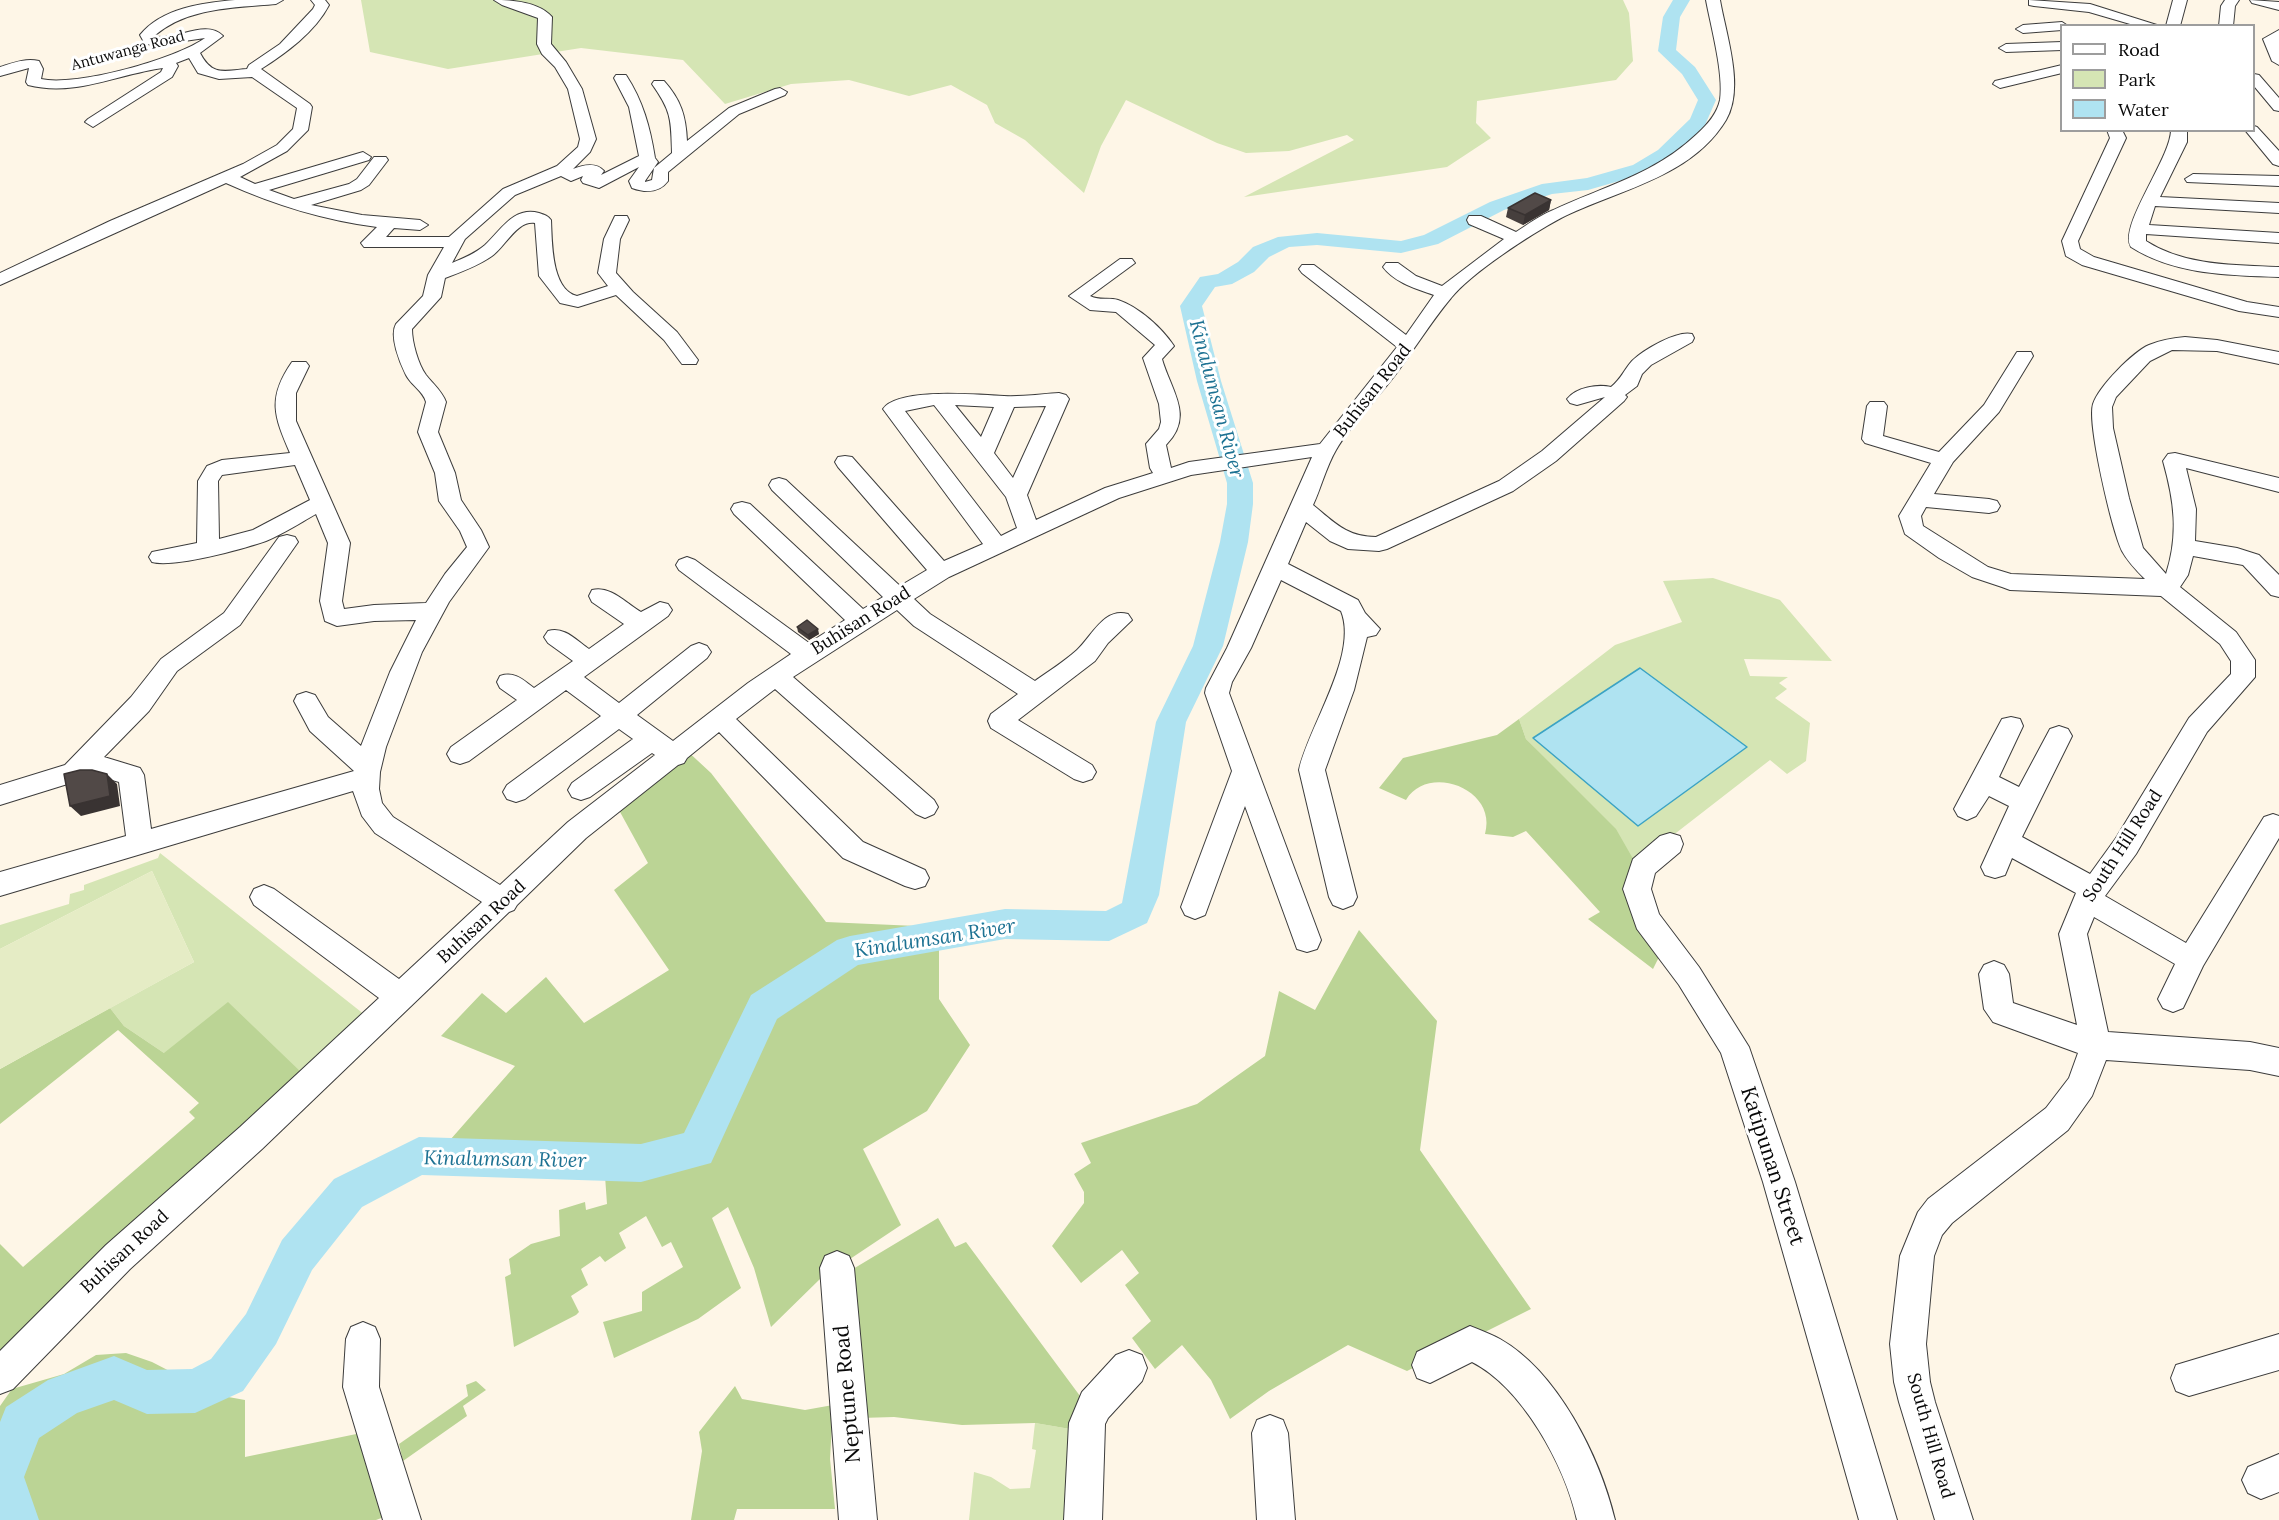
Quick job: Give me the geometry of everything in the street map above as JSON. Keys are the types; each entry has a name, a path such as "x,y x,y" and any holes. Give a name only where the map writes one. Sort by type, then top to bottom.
{"street":[{"name":"Antuwanga Road","path":"0,72 12,67 34,64 36,69 33,82 40,86 53,86 116,74 189,53 216,36 212,33 205,33 156,42 150,41 147,35 162,22 189,11 276,0"},
{"path":"255,73 254,68 285,47 319,11 322,5 318,0"},
{"path":"501,0 530,8 544,17 544,44 547,51 561,64 575,89 588,139 585,149 563,169 509,192 481,215 454,242 440,269 432,297 403,328 403,338 415,374 434,396 436,402 428,432 445,473 450,501 470,530 478,547 454,577 432,611 394,685 367,771 367,796 372,810 384,825 504,902"},
{"name":"Buhisan Road","path":"0,1376 118,1257 251,1138 504,902 577,830 675,756 720,718 807,654 941,572 1112,493 1165,475 1326,449 1408,346 1445,293 1516,238 1556,215 1661,170 1683,156 1709,131 1719,119 1726,102 1728,84 1713,0"},
{"path":"2174,24 2180,0"},
{"path":"2226,24 2228,6 2232,0"},
{"path":"2257,0 2279,6"},
{"path":"2034,2 2090,8 2147,24"},
{"path":"2023,29 2060,26"},
{"path":"2279,34 2270,39 2279,61"},
{"path":"2006,48 2060,46"},
{"path":"0,280 116,225 227,177 282,148 300,130 305,107 255,73 221,75 207,73 199,66 195,56 189,53"},
{"path":"93,122 167,74 171,66 160,62"},
{"path":"2000,84 2060,69"},
{"path":"621,78 635,99 647,159 650,160 637,181 642,187 656,185 660,181 660,171 734,111 780,92"},
{"path":"2255,80 2279,107"},
{"path":"658,84 670,95 680,119 680,154"},
{"path":"2255,104 2279,107"},
{"path":"2115,132 2118,138 2070,241 2072,252 2088,261 2245,308 2279,312"},
{"path":"2179,132 2179,142 2149,201 2136,236 2137,243 2163,256 2214,269 2279,272"},
{"path":"2254,132 2272,148 2279,161"},
{"path":"563,169 571,176 585,170 596,171 589,180 599,183 636,162 647,159"},
{"path":"254,189 372,162"},
{"path":"270,196 372,162"},
{"path":"294,204 355,187 363,182 372,162"},
{"path":"227,177 294,204 361,220 420,225 406,240"},
{"path":"2193,179 2279,181"},
{"path":"2149,201 2279,208"},
{"path":"440,269 487,252 513,224 524,217 536,216 543,220 548,276 566,299 578,302 618,289"},
{"path":"621,220 612,238 607,273 618,289 669,333 689,360"},
{"path":"1475,220 1516,238"},
{"path":"390,223 370,243 406,240 454,242"},
{"path":"2139,229 2279,238"},
{"path":"1126,263 1078,296 1096,306 1116,305 1156,335 1165,346 1152,358 1172,422 1170,428 1156,444 1160,468 1165,475"},
{"path":"1392,267 1410,280 1445,293"},
{"path":"1308,269 1408,346"},
{"path":"1577,399 1596,392 1614,394 1630,382 1631,375 1642,363 1685,338"},
{"name":"South Hill Road","path":"1954,1520 1912,1382 1908,1344 1917,1256 1930,1224 1940,1211 2057,1119 2081,1086 2096,1045 2073,934 2090,894 2126,846 2198,724 2243,677 2243,660 2228,638 2166,588 2132,548 2106,443 2102,411 2107,395 2148,353 2167,345 2193,343 2279,358"},
{"path":"2024,356 1992,408 1943,460 1910,516 1913,528 1947,553 1980,572 2010,582 2166,588 2177,576 2187,529 2185,497 2173,461 2175,459 2279,485"},
{"path":"299,366 286,393 286,421 339,543 331,601 333,615 337,618 374,613 432,611"},
{"path":"1303,508 1338,536 1356,544 1379,544 1506,486 1549,456 1616,401 1617,397 1614,394"},
{"path":"939,398 1016,495 1029,531"},
{"path":"997,546 894,412 896,406 939,398 1006,402 1059,399 1016,495"},
{"path":"984,453 1006,402"},
{"path":"1877,405 1872,439 1943,460"},
{"path":"1307,939 1218,699 1217,687 1233,662 1303,508 1326,449"},
{"path":"208,549 208,481 214,471 222,467 303,458"},
{"path":"845,462 941,572"},
{"path":"779,485 922,620 1035,693"},
{"path":"1920,499 1989,506"},
{"path":"160,557 208,549 260,535 322,502"},
{"path":"742,509 861,621"},
{"path":"74,772 140,705 169,665 232,619 287,542"},
{"path":"2185,547 2237,555 2251,560 2279,589"},
{"path":"687,565 807,654"},
{"path":"1275,567 1350,606 1363,624 1357,630 1351,660 1327,732 1315,753 1312,770 1343,897"},
{"path":"460,754 650,617 600,596"},
{"path":"1083,772 1000,721 1087,655 1100,637 1120,620"},
{"path":"556,637 590,661"},
{"path":"516,792 620,716 699,652"},
{"path":"777,675 792,691 925,807"},
{"path":"567,678 675,756"},
{"path":"509,682 535,701"},
{"path":"306,700 319,724 367,771"},
{"path":"720,718 853,850 915,878"},
{"path":"1966,809 1984,781 2011,726"},
{"path":"1995,867 2024,802 2059,736"},
{"path":"581,790 652,739"},
{"path":"0,795 90,767 102,767 131,775 140,843"},
{"path":"0,884 140,843 367,771"},
{"path":"1195,907 1245,771"},
{"path":"1984,781 2024,802"},
{"path":"2173,999 2192,958 2273,825"},
{"path":"2006,842 2090,894 2176,952 2192,958"},
{"name":"Katipunan Street","path":"1670,844 1643,867 1637,889 1647,920 1689,976 1734,1047 1779,1182 1878,1520"},
{"path":"264,897 401,997"},
{"path":"1994,974 1999,1010 2003,1014 2096,1045 2250,1056 2279,1062"},
{"name":"Neptune Road","path":"837,1268 858,1520"},
{"path":"363,1339 361,1387 402,1520"},
{"path":"1430,1365 1470,1344 1492,1352 1508,1364 1533,1394 1567,1444 1581,1471 1596,1520"},
{"path":"2189,1378 2279,1352"},
{"path":"1083,1520 1087,1423 1095,1405 1129,1368"},
{"path":"1270,1433 1276,1520"}],"green space":[{"path":"361,0 1623,0 1629,13 1633,61 1616,80 1477,101 1476,123 1491,138 1447,167 1244,197 1354,140 1347,135 1289,151 1246,153 1217,143 1126,100 1101,146 1084,193 1025,140 995,123 987,105 951,85 909,96 849,80 791,84 725,104 683,60 581,48 448,69 370,52"},
{"path":"1713,578 1780,600 1832,661 1744,659 1750,676 1788,677 1779,683 1787,689 1775,698 1810,723 1806,761 1787,774 1770,760 1636,864 1581,796 1526,739 1519,719 1615,645 1682,622 1663,581"},
{"path":"1519,719 1526,739 1616,829 1636,864 1626,879 1629,901 1661,953 1653,969 1588,919 1600,912 1526,831 1513,837 1485,834 1486,818 1481,804 1472,794 1459,786 1429,783 1416,789 1406,800 1379,788 1403,758 1497,735"},
{"path":"684,748 711,773 826,922 939,927 939,999 970,1045 927,1111 863,1149 901,1225 820,1279 771,1327 754,1268 728,1207 712,1218 741,1288 698,1319 614,1358 603,1322 642,1311 642,1292 683,1267 671,1242 662,1247 646,1216 619,1233 626,1248 605,1262 600,1256 581,1269 588,1285 571,1296 579,1312 576,1315 514,1347 505,1277 511,1274 509,1259 531,1244 560,1236 559,1210 585,1202 586,1210 607,1204 605,1176 592,1174 593,1169 613,1162 436,1156 515,1066 441,1036 482,993 506,1013 546,977 584,1023 669,970 614,890 648,863 614,801"},
{"path":"160,853 365,1015 304,1075 164,1053 124,1026 110,1008 194,962 152,871 0,949 0,925 69,904 70,894 84,890 84,885 158,858"},
{"path":"152,871 194,962 0,1069 0,949"},
{"path":"1359,930 1437,1021 1420,1150 1531,1309 1407,1371 1348,1345 1269,1391 1230,1419 1211,1380 1182,1345 1155,1369 1132,1338 1151,1321 1125,1285 1139,1273 1122,1250 1081,1283 1052,1246 1084,1203 1084,1192 1074,1174 1091,1163 1081,1143 1197,1104 1265,1056 1279,991 1315,1010"},
{"path":"228,1002 304,1075 0,1353 0,1244 23,1267 195,1118 189,1112 199,1103 118,1030 0,1124 0,1069 110,1008 124,1026 164,1053"},
{"path":"938,1218 955,1247 966,1242 1083,1400 1076,1430 1035,1423 962,1425 894,1417 860,1418 843,1275"},
{"path":"126,1353 152,1362 185,1379 195,1391 245,1400 245,1457 366,1432 392,1514 376,1520 0,1520 0,1406 12,1389 64,1374 96,1355"},
{"path":"476,1381 486,1390 463,1406 467,1416 403,1461 399,1444 468,1396 466,1385"},
{"path":"735,1386 742,1399 805,1410 833,1405 830,1459 835,1509 737,1509 734,1520 691,1520 702,1451 699,1432"},
{"path":"1035,1423 1076,1430 1068,1520 969,1520 974,1472 991,1477 1010,1489 1030,1488 1036,1450 1032,1449"}],"water":[{"path":"1640,668 1747,747 1638,826 1533,738"}],"building":[{"path":"1535,193 1551,200 1525,215 1508,208"},
{"path":"807,620 818,629 808,635 797,627"},
{"path":"80,770 107,774 110,796 70,806 64,774"}],"waterway":[{"name":"Kinalumsan River","path":"16,1520 1,1477 22,1423 64,1396 114,1378 147,1392 195,1391 227,1375 261,1329 297,1255 348,1193 419,1156 641,1163 697,1149 764,1007 850,951 1005,924 1109,926 1135,913 1142,895 1171,722 1208,646 1234,542 1240,504 1240,483 1209,381 1191,306 1208,282 1224,279 1246,267 1261,252 1285,241 1317,239 1401,247 1431,240 1497,206 1549,188 1588,184 1640,169 1665,154 1698,121 1707,100 1689,71 1667,51 1672,17 1682,0"}]}
